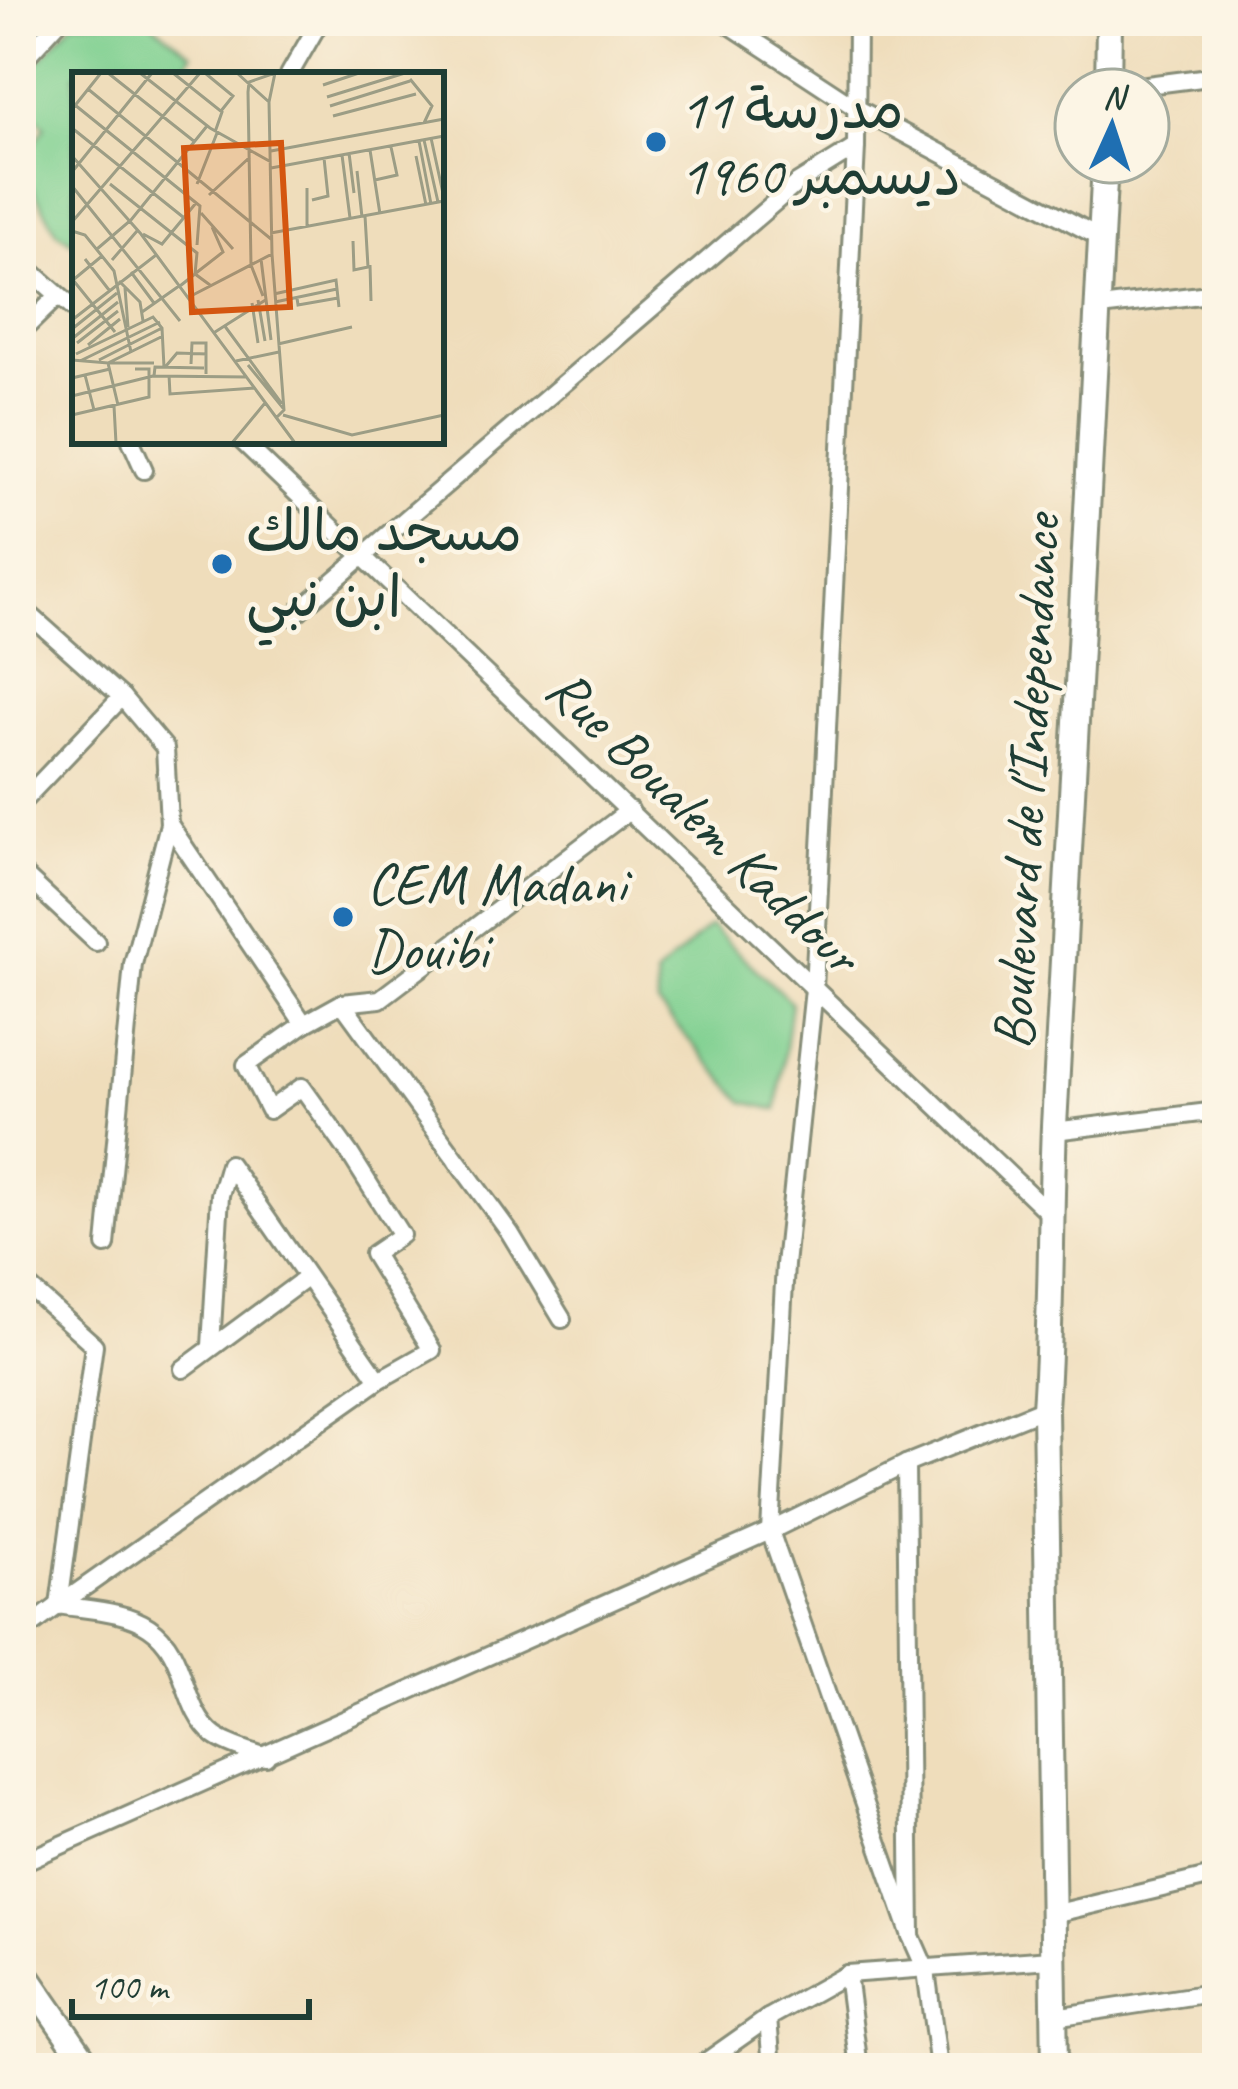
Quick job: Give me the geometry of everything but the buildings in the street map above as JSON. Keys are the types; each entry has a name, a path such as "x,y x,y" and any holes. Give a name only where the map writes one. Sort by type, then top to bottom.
{"street":[{"path":"21,62 59,21"},
{"path":"291,72 320,21"},
{"path":"724,21 858,109 1102,238"},
{"path":"857,21 858,109 814,989 785,1265 770,1531 926,1970 939,2068"},
{"path":"1108,66 1109,21"},
{"path":"1172,82 1217,76"},
{"path":"293,616 364,560 796,184 856,147"},
{"name":"Boulevard de l'Independance","path":"1055,2068 1045,1408 1052,1309 1054,1131 1104,186"},
{"path":"21,262 72,308"},
{"path":"1100,307 1217,293"},
{"path":"21,332 58,296"},
{"path":"132,444 144,470"},
{"name":"Rue Boualem Kaddour","path":"245,444 1052,1216"},
{"path":"21,607 122,697 165,748 169,824 133,964 106,1245"},
{"path":"21,803 122,697"},
{"path":"21,1633 379,1380 432,1350 373,1254 401,1235 302,1087 269,1111 246,1065 342,1003 380,999 630,809"},
{"path":"169,824 304,1024"},
{"path":"21,872 96,942"},
{"path":"342,1003 511,1233 562,1319"},
{"path":"1054,1131 1217,1111"},
{"path":"211,1346 220,1195 229,1164 379,1380"},
{"path":"183,1369 306,1278"},
{"path":"21,1280 94,1345 59,1605"},
{"path":"21,1863 770,1531 906,1464 1045,1408"},
{"path":"906,1464 911,1936"},
{"path":"59,1605 121,1615 148,1626 169,1644 204,1726 218,1739 266,1757"},
{"path":"1053,1914 1217,1875"},
{"path":"697,2068 768,2018 847,1974 1051,1959"},
{"path":"21,1967 90,2068"},
{"path":"847,1974 859,2068"},
{"path":"1055,2017 1217,1992"},
{"path":"768,2018 772,2068"}],"green space":[{"path":"74,21 149,21 192,54 183,72 72,72 72,242 57,232 21,167 45,126 21,105 21,82"},
{"path":"710,926 791,1002 777,1110 744,1102 658,1005 656,975"}],"place":[{"name":"مدرسة 11 ديسمبر 1960","path":"656,142"},
{"name":"مسجد مالك ابن نبي","path":"222,564"},
{"name":"CEM Madani Douibi","path":"343,917"}]}
